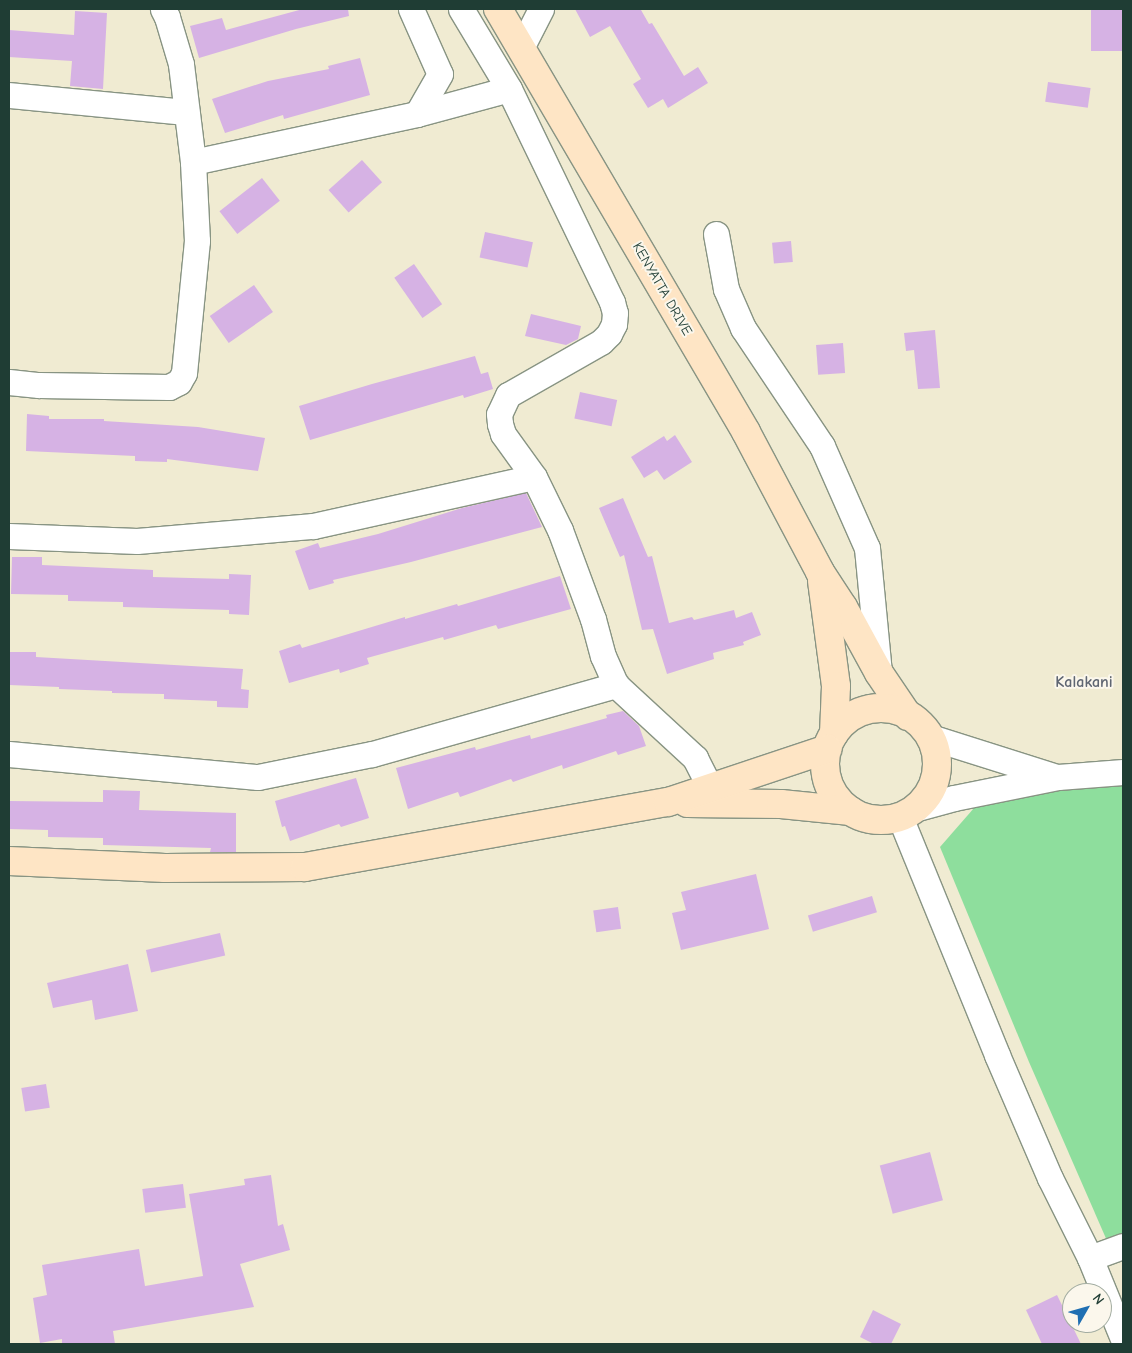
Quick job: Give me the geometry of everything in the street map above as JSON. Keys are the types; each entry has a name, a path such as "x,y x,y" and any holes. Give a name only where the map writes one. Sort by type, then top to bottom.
{"main road":[{"name":"KENYATTA DRIVE","path":"498,9 746,432 820,572"},
{"path":"820,572 843,607 879,673 908,716"},
{"path":"820,572 836,686 830,742 825,766 829,784 837,799 850,811"},
{"path":"9,861 165,868 305,867 668,802 830,742 845,721 860,712 877,708 894,710 920,724 930,737 936,752 937,768 933,784 926,798 907,813 875,820 850,811 781,804 668,802"}],"street":[{"path":"9,382 39,385 169,386 179,382 184,373 197,241 193,162 181,64 163,9"},
{"path":"411,9 440,74 417,114"},
{"path":"461,9 509,89 612,302 615,313 614,324 609,334 601,342 508,395 502,404 500,424 503,434 534,477 560,530 616,685 689,751 701,766 710,788"},
{"path":"521,48 541,9"},
{"path":"193,162 417,114 509,89"},
{"path":"9,95 186,112"},
{"path":"716,234 726,289 743,328 822,446 867,548 879,673"},
{"path":"9,536 137,541 313,526 534,477"},
{"path":"9,754 258,777 372,754 616,685"},
{"path":"930,737 1058,777"},
{"path":"1123,772 1058,777 954,798 907,813 1035,1143 1090,1258 1123,1339"},
{"path":"1090,1258 1123,1246"}],"green space":[{"path":"1123,783 1123,1238 1108,1243 1029,1062 940,847 981,800 1043,789"}],"building":[{"path":"303,9 348,9 349,16 296,29 199,58 190,26 222,18 226,30"},
{"path":"575,9 643,9 641,10 649,24 652,23 684,76 698,67 708,83 668,108 663,99 648,108 633,84 641,79 610,26 590,37"},
{"path":"1091,9 1123,9 1123,51 1091,51"},
{"path":"75,11 107,13 103,89 70,86 72,61 9,57 9,30 74,35"},
{"path":"360,58 370,95 284,119 283,115 225,133 212,99 268,81 329,69 328,66"},
{"path":"1048,82 1091,88 1088,108 1045,102"},
{"path":"362,160 382,182 349,212 329,190"},
{"path":"262,178 280,201 237,234 219,211"},
{"path":"485,232 533,242 528,268 480,257"},
{"path":"791,241 793,262 774,264 772,243"},
{"path":"414,264 442,304 422,318 394,278"},
{"path":"254,285 273,312 229,343 210,316"},
{"path":"531,314 581,326 578,339 566,345 525,336"},
{"path":"935,330 940,388 918,389 914,350 906,351 904,333"},
{"path":"843,343 845,373 818,375 816,345"},
{"path":"475,356 481,374 488,372 493,389 464,398 463,395 310,440 299,406"},
{"path":"580,392 617,400 612,426 574,418"},
{"path":"27,414 49,416 49,419 104,419 104,421 198,427 265,438 258,471 167,459 167,462 135,461 135,456 26,451"},
{"path":"675,435 692,462 664,480 657,470 644,478 631,457 664,436 667,441"},
{"path":"526,493 542,527 411,562 333,580 334,583 309,590 295,551 318,543 320,548 378,534 462,508"},
{"path":"623,498 648,557 652,556 669,623 692,617 694,620 734,610 736,618 752,612 761,635 743,642 744,645 713,653 714,659 667,674 653,629 642,630 624,555 620,557 599,508"},
{"path":"12,557 42,557 42,565 153,570 153,577 229,579 229,574 251,575 249,615 229,614 229,610 123,607 123,602 68,601 68,595 11,594"},
{"path":"560,576 571,609 498,629 496,625 444,640 443,637 367,658 369,664 340,673 339,669 289,683 279,651 300,644 302,648 405,617 405,619 457,604 458,606"},
{"path":"9,652 36,652 36,657 243,669 241,689 249,690 248,708 217,707 217,701 164,699 164,694 112,693 112,691 9,685"},
{"path":"623,711 639,726 646,746 618,755 616,751 563,769 562,765 513,782 511,779 460,797 458,792 408,809 396,768 475,747 476,750 530,735 531,739 607,718 606,715"},
{"path":"356,778 369,818 341,827 339,824 290,841 285,826 282,827 275,801"},
{"path":"103,790 140,791 139,810 236,813 236,852 210,852 211,848 103,845 103,838 48,837 48,830 9,829 9,801 103,802"},
{"path":"756,874 769,929 681,950 672,913 686,910 681,892"},
{"path":"872,896 877,912 813,932 808,916"},
{"path":"618,907 621,929 596,932 593,910"},
{"path":"220,933 225,955 151,973 146,950"},
{"path":"128,964 138,1011 95,1020 92,1000 53,1008 47,983"},
{"path":"46,1084 50,1108 25,1112 21,1088"},
{"path":"930,1152 943,1200 893,1214 880,1165"},
{"path":"271,1175 278,1226 283,1224 290,1250 240,1264 254,1307 113,1331 115,1344 62,1344 62,1339 40,1343 33,1298 47,1295 42,1265 139,1249 145,1286 203,1276 189,1194 245,1185 244,1179"},
{"path":"183,1184 186,1208 145,1213 142,1189"},
{"path":"1057,1295 1062,1305 1062,1333 1076,1333 1081,1344 1042,1344 1026,1310"},
{"path":"873,1310 901,1324 891,1344 874,1344 860,1337"}],"district":[{"name":"Kalakani","path":"1084,682"}]}
